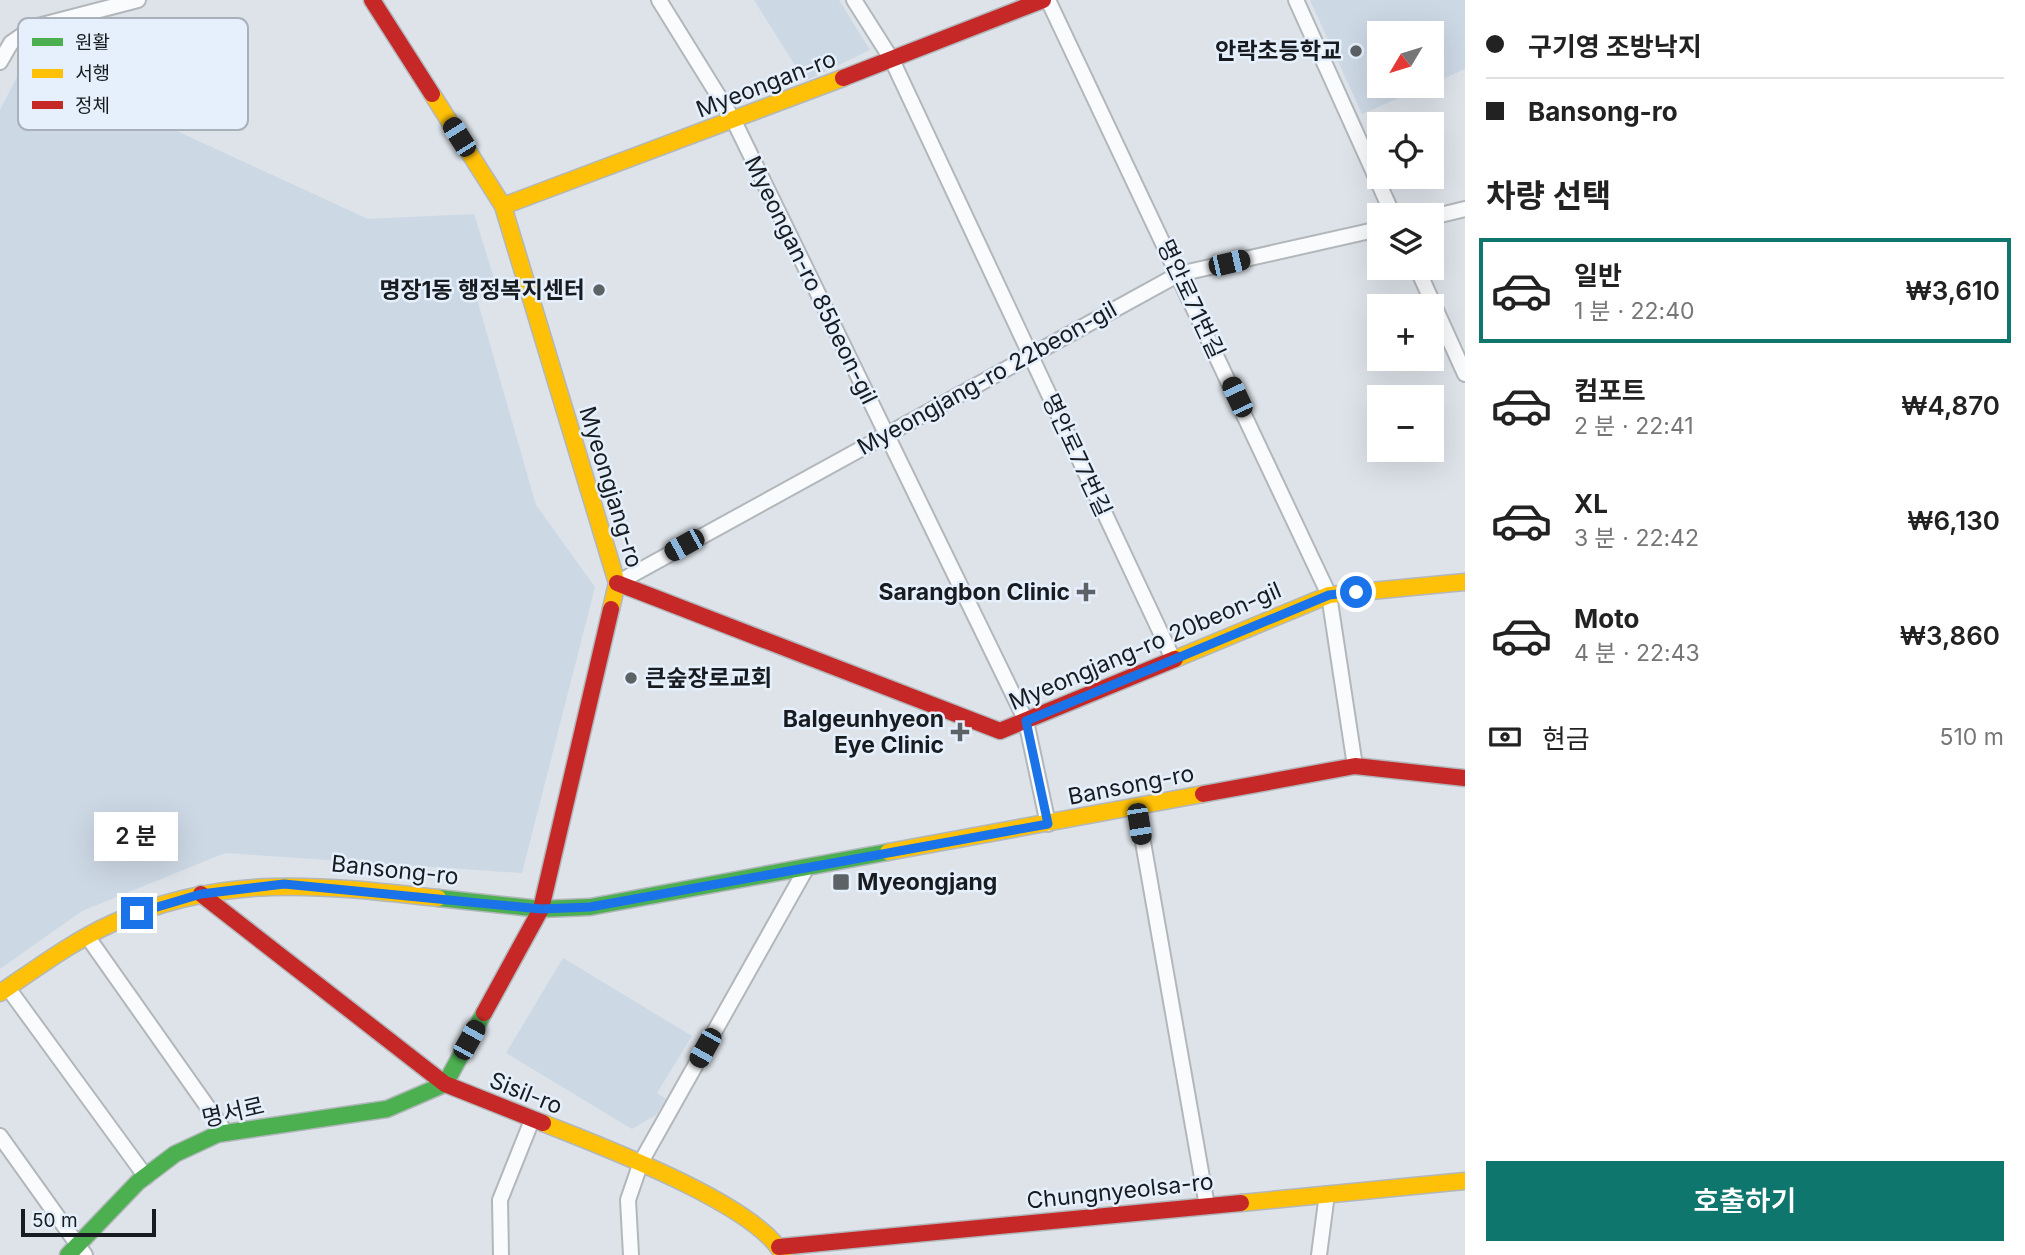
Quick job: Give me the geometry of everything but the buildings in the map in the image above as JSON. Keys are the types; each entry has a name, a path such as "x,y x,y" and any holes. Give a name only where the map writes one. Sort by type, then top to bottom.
{"main road":[{"name":"Myeongjang-ro","path":"372,0 503,206 617,583 541,909 445,1084"},
{"name":"Myeongan-ro","path":"503,206 734,121 1045,0"},
{"name":"Myeongjang-ro 20beon-gil","path":"617,583 1000,732 1329,595 1465,582"},
{"name":"Bansong-ro","path":"4,990 87,936 137,913 201,894 284,884 319,885 541,909 590,907 1355,766 1465,778"},
{"name":"Sisil-ro","path":"201,894 445,1084 641,1162 743,1215 781,1251"},
{"name":"명서로","path":"77,1252 146,1177 175,1154 226,1133 387,1109 445,1084"},
{"name":"Chungnyeolsa-ro","path":"781,1251 1465,1181"}],"street":[{"path":"69,18 138,0"},
{"name":"Myeongan-ro 85beon-gil","path":"659,0 734,121 1026,721 1048,824"},
{"name":"명안로77번길","path":"854,0 892,60 1173,659"},
{"name":"명안로71번길","path":"1045,0 1179,274 1329,595 1355,766"},
{"path":"1296,0 1388,203"},
{"path":"0,62 11,43 18,38"},
{"path":"1444,213 1465,209"},
{"name":"Myeongjang-ro 22beon-gil","path":"617,583 1179,274 1367,232"},
{"path":"1422,280 1465,374"},
{"path":"1137,808 1207,1206"},
{"path":"631,1255 628,1200 641,1162 807,867"},
{"path":"87,936 226,1133"},
{"path":"4,990 146,1177"},
{"path":"501,1255 500,1200 532,1120"},
{"path":"0,1136 77,1252"},
{"path":"1319,1255 1327,1194"}],"shaded area":[{"path":"754,0 839,0 870,50 805,81"},
{"name":"안락초등학교","path":"1310,0 1465,0 1465,69 1444,79 1444,21 1367,21 1367,98 1399,98 1362,114"},
{"path":"18,75 18,130 175,130 368,219 474,214 498,291 477,299 536,505 595,587 522,873 225,853 82,911 0,969 0,110"},
{"path":"563,958 692,1036 657,1093 666,1099 656,1115 632,1129 506,1053"}],"traffic: fast":[{"path":"438,898 541,909 590,907 888,852"},
{"path":"68,1255 138,1182 175,1154 218,1134 387,1109 445,1084 484,1013"}],"traffic: slow":[{"path":"503,206 843,78"},
{"path":"432,94 503,206 617,583 611,609"},
{"path":"1175,659 1329,595 1465,582"},
{"path":"888,852 1203,794"},
{"path":"0,993 55,955 98,930 154,907 194,896 233,890 313,887 438,898"},
{"path":"543,1123 636,1161 710,1197 742,1216 767,1236 783,1255"},
{"path":"1241,1203 1465,1181"}],"traffic: jam":[{"path":"372,0 432,94"},
{"path":"843,78 1043,0"},
{"path":"617,583 1000,731 1175,659"},
{"path":"484,1013 541,909 611,609"},
{"path":"1203,794 1355,766 1465,778"},
{"path":"201,894 445,1084 543,1123"},
{"path":"779,1247 1241,1203"}],"place":[{"name":"안락초등학교","path":"1356,51"},
{"name":"명장1동 행정복지센터","path":"599,290"},
{"name":"Sarangbon Clinic","path":"1086,592"},
{"name":"큰숲장로교회","path":"631,678"},
{"name":"Balgeunhyeon Eye Clinic","path":"960,732"},
{"name":"Myeongjang","path":"841,882"}],"route":[{"path":"137,913 201,894 284,884 319,885 541,909 590,907 1048,824 1026,721 1329,595 1356,592"}]}
